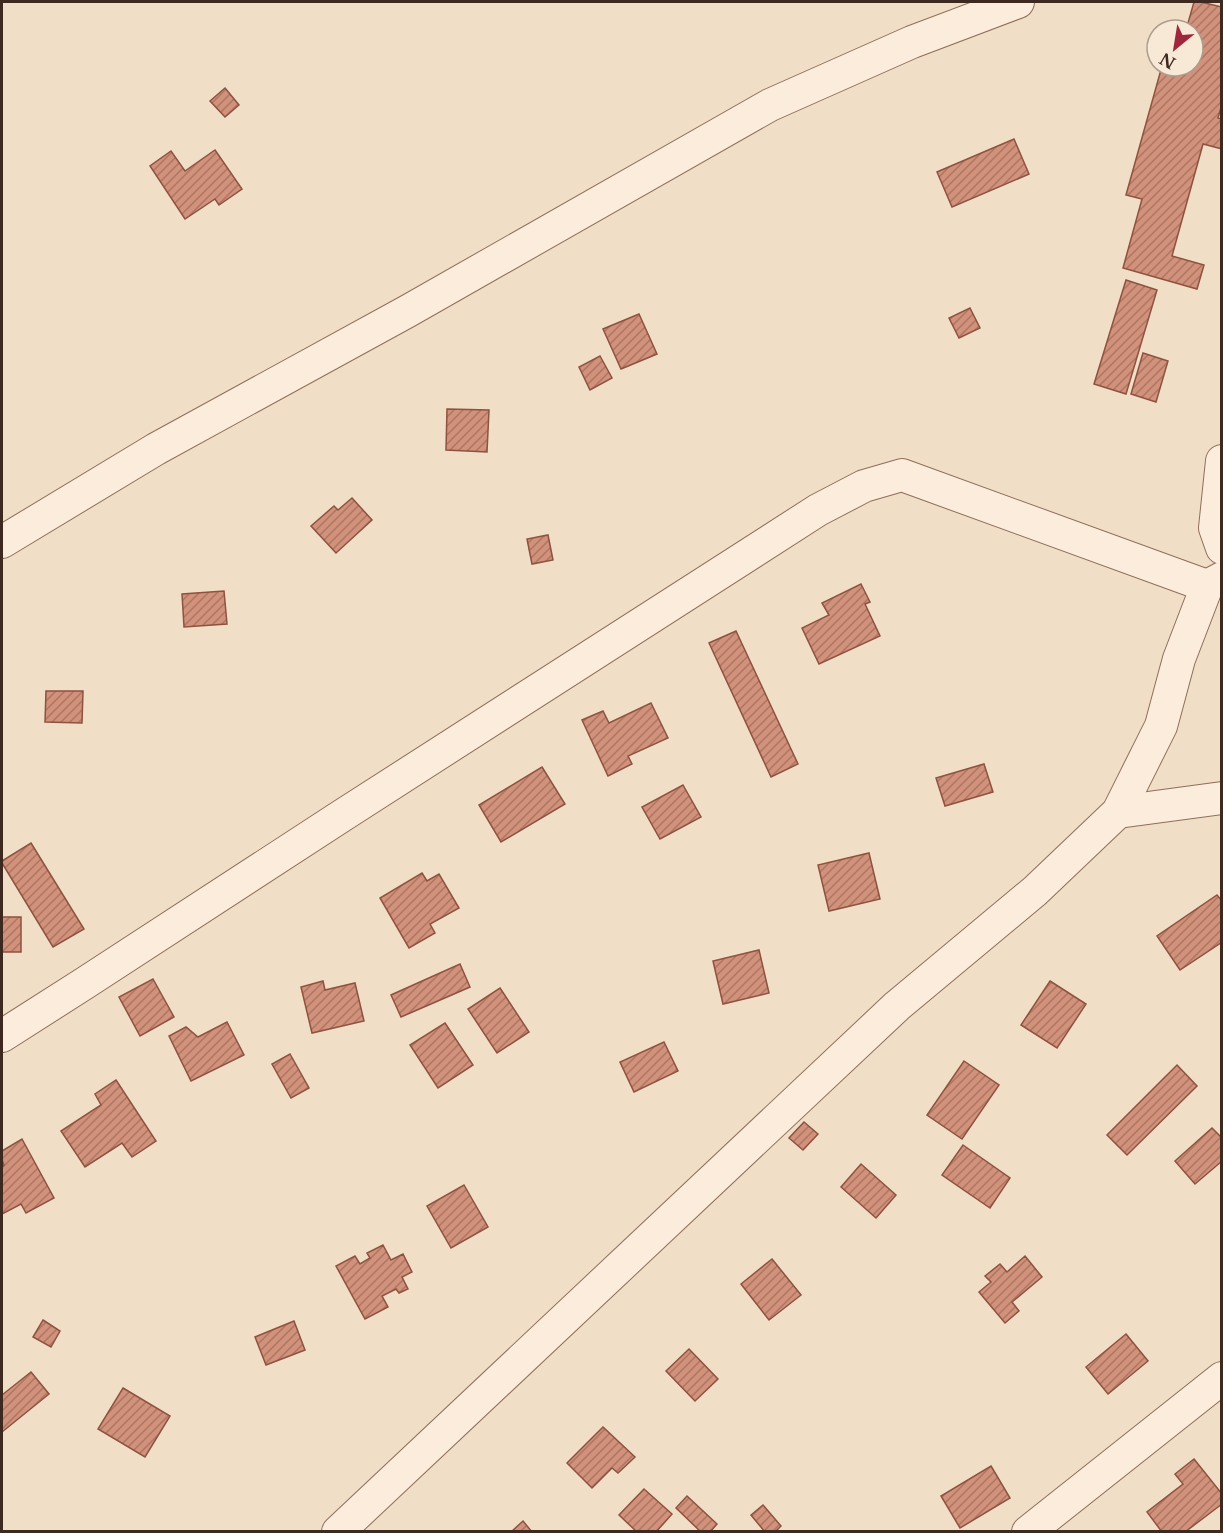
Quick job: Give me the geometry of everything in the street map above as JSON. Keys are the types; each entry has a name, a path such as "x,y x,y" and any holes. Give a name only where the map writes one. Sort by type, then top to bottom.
{"street":[{"path":"2,542 156,449 398,317 770,105 912,42 1018,2"},
{"path":"1221,461 1215,528 1221,548"},
{"path":"2,1036 808,516 864,486 902,475 1214,582 1179,659 1161,726 1118,812 1035,891 897,1006 338,1532"},
{"path":"1118,812 1221,798"},
{"path":"1028,1532 1221,1378"}],"building":[{"path":"1194,2 1222,7 1222,104 1218,118 1222,119 1222,149 1203,144 1172,256 1204,265 1197,289 1123,268 1142,199 1126,195 1159,78 1205,78 1205,18 1189,18"},
{"path":"225,88 239,105 225,117 210,101"},
{"path":"1014,139 1029,174 952,207 937,172"},
{"path":"215,150 242,189 219,205 215,199 185,219 150,166 171,151 185,171"},
{"path":"1126,280 1157,290 1126,394 1094,384"},
{"path":"970,308 980,328 959,338 949,318"},
{"path":"639,314 657,354 621,369 603,329"},
{"path":"1143,353 1168,361 1156,402 1131,394"},
{"path":"600,356 612,378 590,390 579,367"},
{"path":"447,409 489,410 487,452 446,450"},
{"path":"352,498 372,520 336,553 311,526 334,506 338,510"},
{"path":"548,535 553,560 532,564 527,539"},
{"path":"861,584 870,602 865,604 880,636 819,664 802,628 829,615 822,603"},
{"path":"224,591 227,624 184,627 182,594"},
{"path":"736,631 798,764 771,777 709,643"},
{"path":"46,691 83,691 82,723 45,722"},
{"path":"651,703 668,738 628,756 632,764 608,776 582,720 603,711 609,723"},
{"path":"984,764 993,792 945,806 936,778"},
{"path":"542,767 565,804 501,842 479,805"},
{"path":"683,785 701,817 660,839 642,807"},
{"path":"31,843 84,929 53,947 2,863"},
{"path":"869,853 880,899 829,911 818,865"},
{"path":"422,873 427,881 439,874 459,908 430,924 435,933 409,948 380,898"},
{"path":"1217,895 1222,901 1222,942 1180,970 1157,936"},
{"path":"2,917 21,917 21,952 2,952"},
{"path":"759,950 769,993 723,1004 713,961"},
{"path":"460,964 470,987 401,1017 391,995"},
{"path":"153,979 174,1017 140,1036 119,997"},
{"path":"323,981 325,990 355,983 364,1021 312,1033 301,987"},
{"path":"1050,981 1086,1004 1057,1048 1021,1025"},
{"path":"500,988 529,1032 497,1053 468,1009"},
{"path":"227,1022 244,1055 191,1081 169,1036 186,1027 198,1037"},
{"path":"445,1023 473,1065 438,1088 410,1045"},
{"path":"664,1042 678,1071 634,1092 620,1062"},
{"path":"290,1054 309,1088 291,1098 272,1064"},
{"path":"964,1061 999,1085 962,1139 927,1115"},
{"path":"1177,1065 1197,1086 1127,1155 1107,1135"},
{"path":"116,1080 156,1141 132,1157 122,1143 85,1167 61,1131 101,1105 95,1094"},
{"path":"804,1122 818,1134 803,1150 789,1138"},
{"path":"1212,1128 1222,1138 1222,1161 1195,1184 1175,1161"},
{"path":"22,1139 54,1198 26,1213 21,1204 2,1214 2,1167 4,1165 2,1151"},
{"path":"963,1145 1010,1178 990,1208 942,1175"},
{"path":"861,1164 896,1195 876,1218 841,1187"},
{"path":"464,1185 488,1227 451,1248 427,1206"},
{"path":"383,1245 391,1260 403,1254 412,1272 402,1277 408,1289 399,1293 396,1289 382,1296 388,1307 365,1319 336,1266 355,1256 360,1264 370,1258 367,1253"},
{"path":"1025,1256 1042,1277 1012,1302 1019,1311 1005,1323 979,1292 991,1282 985,1276 1000,1264 1007,1272"},
{"path":"772,1259 801,1295 769,1320 741,1284"},
{"path":"43,1320 60,1331 51,1347 33,1337"},
{"path":"294,1321 305,1350 266,1365 255,1337"},
{"path":"1126,1334 1148,1361 1108,1394 1086,1367"},
{"path":"689,1349 718,1379 695,1401 666,1371"},
{"path":"31,1372 49,1394 2,1432 2,1395"},
{"path":"123,1388 170,1416 145,1457 98,1429"},
{"path":"603,1427 635,1457 618,1473 612,1468 592,1488 567,1463"},
{"path":"1194,1459 1222,1494 1222,1504 1185,1532 1162,1532 1147,1512 1183,1484 1175,1474"},
{"path":"991,1466 1010,1498 960,1528 941,1496"},
{"path":"644,1489 672,1514 656,1532 637,1532 619,1515"},
{"path":"687,1496 717,1524 710,1532 701,1532 676,1508"},
{"path":"763,1505 781,1526 775,1532 765,1532 751,1515"},
{"path":"523,1521 532,1532 511,1532"}]}
